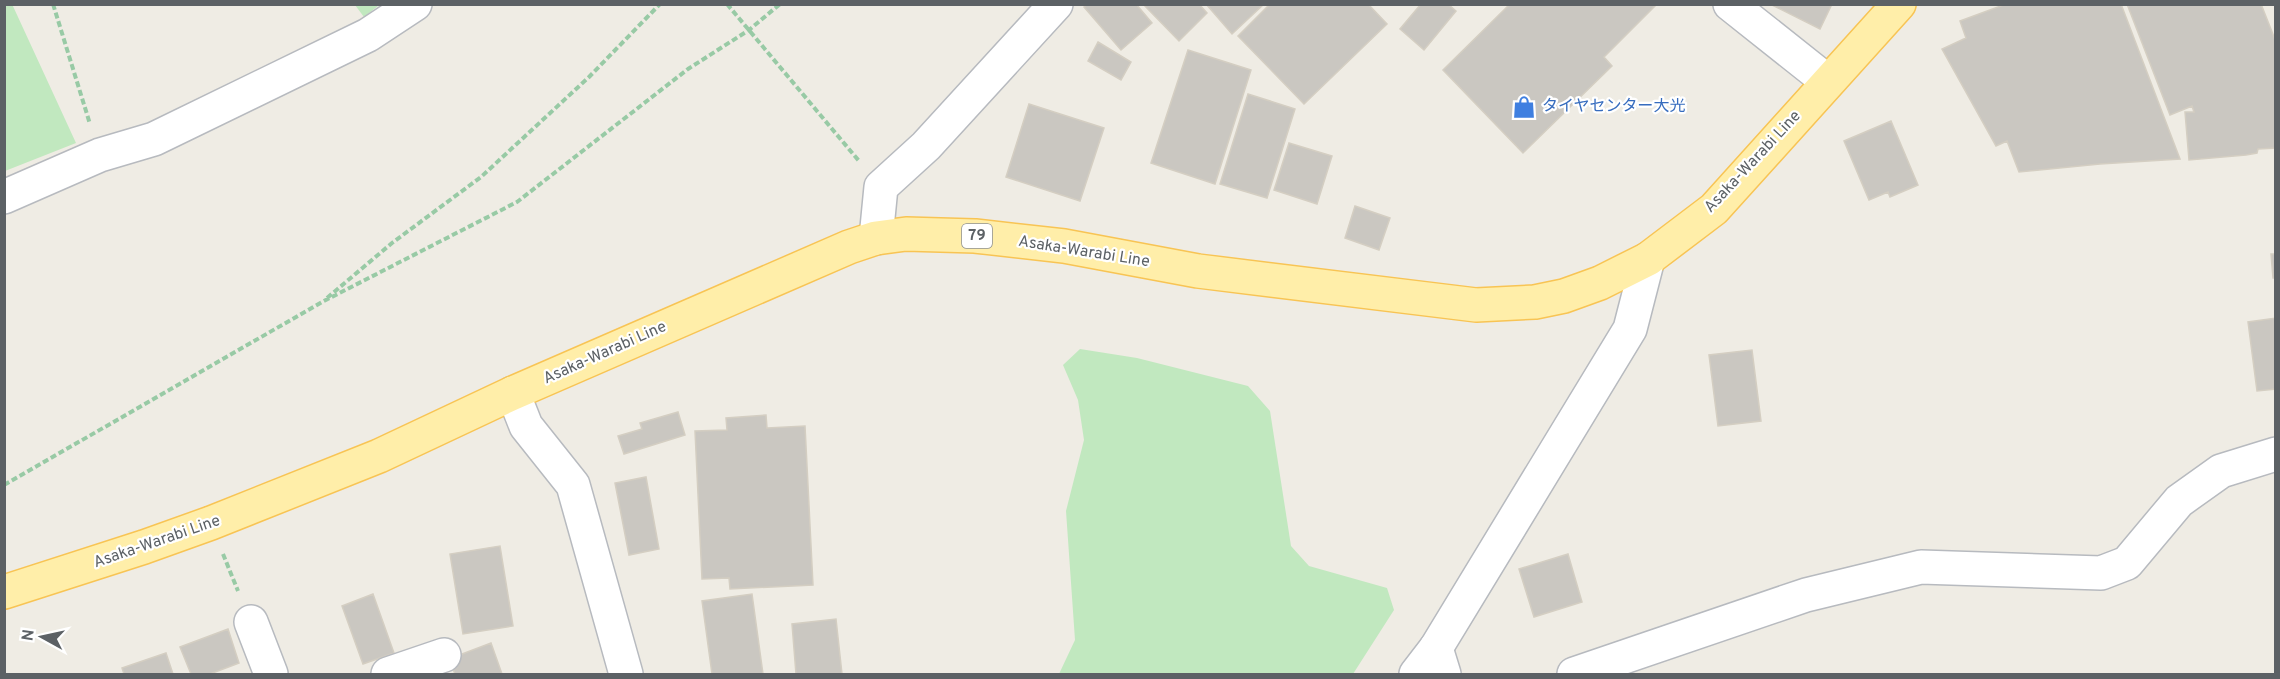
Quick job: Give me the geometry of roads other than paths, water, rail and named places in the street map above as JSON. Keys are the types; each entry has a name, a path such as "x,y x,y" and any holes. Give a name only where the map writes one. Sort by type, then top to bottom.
{"main road":[{"name":"Asaka-Warabi Line","path":"4,592 133,551 211,523 379,456 513,393 849,247 876,238 906,234 975,236 1014,240 1064,246 1198,271 1476,305 1535,302 1564,296 1600,283 1648,259 1714,209 1827,81 1899,4"}],"street":[{"path":"4,197 100,155 164,134 368,35 415,4"},
{"path":"876,238 881,187 926,146 1056,4"},
{"path":"1730,4 1827,81"},
{"path":"1416,675 1440,661 1630,330 1648,259"},
{"path":"513,393 526,426 573,485 627,675"},
{"path":"1575,675 1806,595 1921,567 2101,573 2127,563 2179,501 2221,471 2276,454"},
{"path":"251,622 271,675"},
{"path":"388,675 444,655"}],"place":[{"name":"タイヤセンター大光","path":"1524,107"}]}
